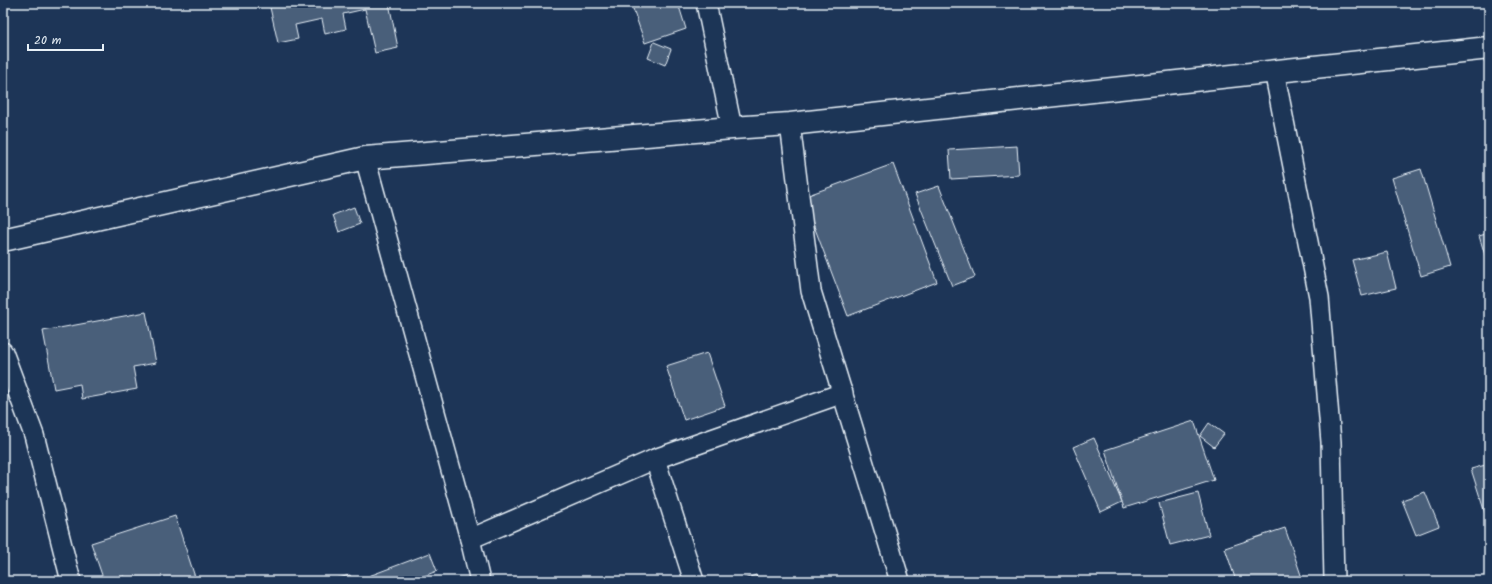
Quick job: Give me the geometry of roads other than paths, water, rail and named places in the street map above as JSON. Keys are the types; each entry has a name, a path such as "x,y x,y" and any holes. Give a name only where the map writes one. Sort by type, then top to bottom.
{"main road":[{"path":"3,240 365,158 790,124 1489,48"}],"street":[{"path":"706,3 732,128"},
{"path":"1274,72 1319,297 1331,442 1334,581"},
{"path":"790,124 811,291 900,581"},
{"path":"365,158 470,539 480,581"},
{"path":"3,352 34,435 71,581"},
{"path":"470,539 655,459 843,393"},
{"path":"655,459 694,581"}]}
